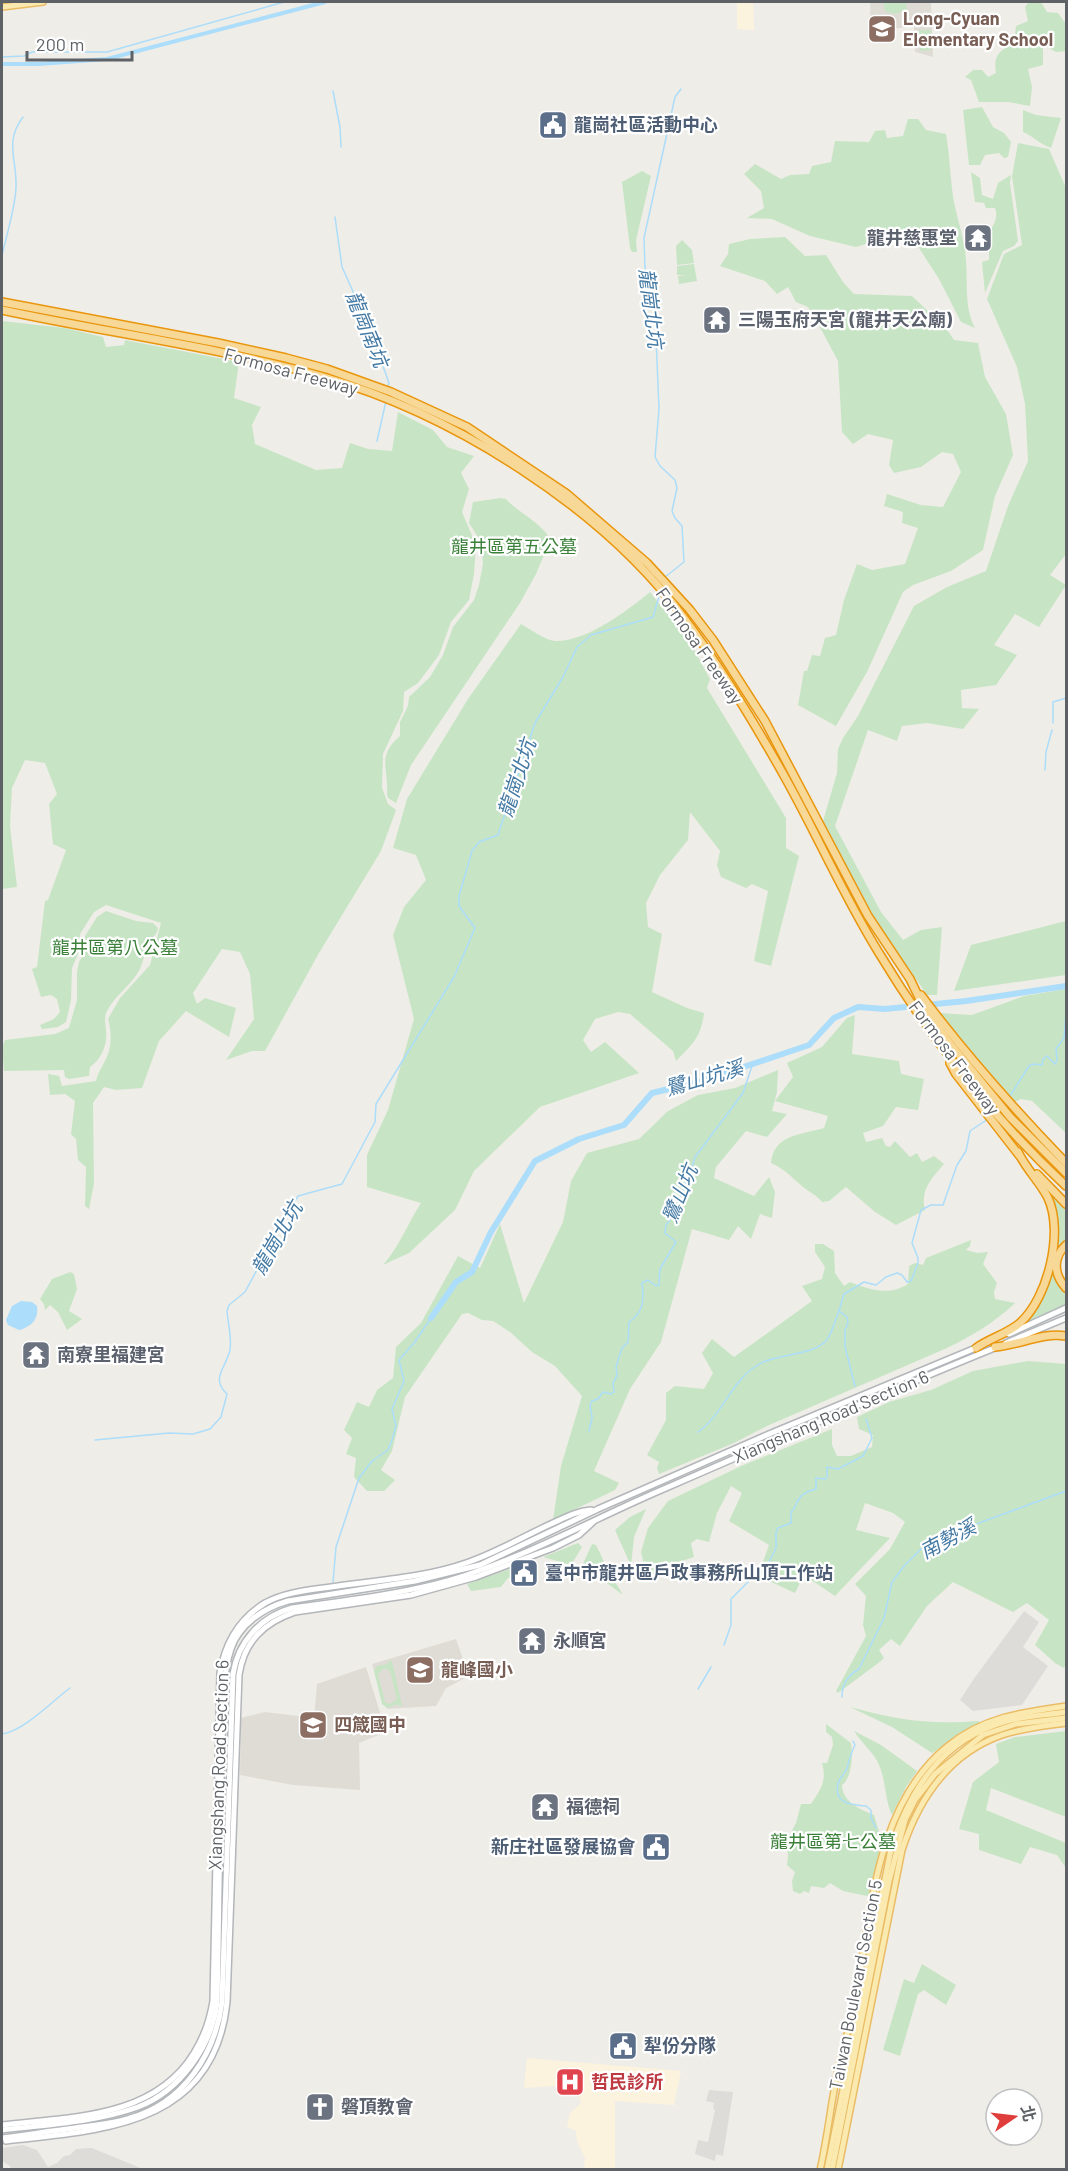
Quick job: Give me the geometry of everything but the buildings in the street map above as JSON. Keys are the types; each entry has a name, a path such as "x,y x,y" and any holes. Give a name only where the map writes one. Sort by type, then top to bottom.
{"highway":[{"name":"Formosa Freeway","path":"2,302 229,345 286,358 354,378 391,392 467,427 567,494 647,563 690,610 713,640 765,721 868,916 910,979 924,1008 948,1036 996,1102 1003,1122 1066,1173"},
{"name":"Formosa Freeway","path":"2,310 254,360 327,378 413,410 483,445 528,474 576,510 616,544 652,580 689,624 736,695 783,773 878,952 944,1050 1003,1122 1066,1186"},
{"path":"948,1036 1066,1161"},
{"path":"944,1050 956,1074 986,1113 1003,1122 1018,1152 1044,1191 1052,1208 1054,1227 1051,1261 1038,1296 1022,1321 1011,1330 976,1348"},
{"path":"1018,1152 1066,1204"},
{"path":"1066,1245 1059,1254 1056,1268 1058,1277 1066,1288"},
{"path":"995,1347 1049,1335 1066,1336"}],"main road":[{"path":"2,7 43,2"},
{"name":"Xiangshang Road Section 6","path":"211,2040 217,2002 224,1702 231,1649 239,1634 251,1621 273,1605 306,1597 415,1581 480,1565 598,1509 841,1402 976,1348 1066,1308"},
{"name":"Xiangshang Road Section 6","path":"211,2040 222,2002 233,1674 239,1652 246,1639 262,1623 284,1610 417,1587 474,1573 859,1404 1066,1318"},
{"path":"1009,1717 1066,1706"},
{"path":"1009,1717 1066,1712"},
{"name":"Taiwan Boulevard Section 5","path":"820,2169 836,2079 855,2001 877,1879 889,1834 902,1802 922,1770 948,1745 971,1730 1009,1717"},
{"name":"Taiwan Boulevard Section 5","path":"827,2169 891,1849 900,1820 920,1784 946,1754 972,1736 1009,1717"},
{"name":"Taiwan Boulevard Section 5","path":"832,2169 889,1881 905,1820 915,1800 935,1774 982,1735 1016,1724 1066,1718"},
{"name":"Taiwan Boulevard Section 5","path":"838,2169 902,1850 929,1789 939,1777 975,1748 1003,1734 1066,1723"},
{"path":"2,2125 109,2111 136,2103 180,2073 211,2040"},
{"path":"2,2130 108,2115 139,2107 167,2090 211,2040"},
{"path":"2,2140 110,2123 131,2118 153,2108 185,2084 201,2064 211,2040"}],"shaded area":[{"path":"737,2 753,2 754,30 737,29"},
{"name":"Long-Cyuan Elementary School","path":"870,2 931,2 933,57 915,52 914,26 871,32"},
{"path":"1024,1611 1039,1622 1023,1647 1048,1666 1022,1705 973,1711 960,1700"},
{"name":"龍峰國小","path":"456,1639 469,1676 446,1688 436,1706 387,1709 372,1664"},
{"name":"四箴國中","path":"366,1667 386,1732 359,1743 360,1790 293,1785 240,1775 241,1718 265,1712 314,1718 317,1684"},
{"path":"527,2058 681,2071 674,2105 615,2101 615,2169 584,2169 585,2158 577,2141 576,2131 567,2127 570,2113 581,2103 578,2091 555,2086 524,2088"},
{"path":"709,2090 733,2092 723,2156 716,2154 715,2161 695,2154 698,2140 708,2142 715,2110 713,2109 714,2103 706,2101"},
{"path":"23,2145 37,2150 48,2167 57,2163 64,2156 70,2155 76,2149 92,2148 143,2169 11,2169 2,2161 2,2148"}],"green space":[{"path":"884,2 906,2 907,11 893,14 885,11"},
{"path":"1029,2 1041,2 1047,12 1058,13 1066,24 1066,51 1056,52 1043,45 1043,65 1028,69 1032,87 1030,106 1008,102 979,102 971,80 965,77 973,70 982,70 988,77 996,73 995,62 998,54 1014,44 1016,26 1028,21 1025,7"},
{"path":"919,30 931,30 931,50 920,51"},
{"path":"982,107 993,127 1004,133 1011,142 1008,157 1004,158 999,153 985,155 980,165 969,165 963,110"},
{"path":"1023,110 1036,115 1061,118 1051,148 1023,132"},
{"path":"908,119 918,119 926,130 946,134 954,202 965,254 968,303 975,328 961,322 939,279 919,248 900,237 886,238 856,247 810,236 772,219 747,218 764,208 761,191 744,174 755,164 781,179 790,175 809,174 812,166 831,162 835,141 869,142 875,131 885,130 887,138 903,136"},
{"path":"1018,143 1049,149 1066,188 1066,554 1050,575 1066,585 1039,627 1015,614 994,645 1017,655 996,685 961,690 962,708 979,709 963,729 927,723 902,726 897,741 868,730 835,826 881,912 903,940 921,930 942,927 937,995 927,995 876,921 823,821 837,773 838,749 858,716 914,606 947,587 986,571 1008,506 1028,461 1025,404 1017,367 987,299 1004,254 1022,245 1012,176"},
{"path":"642,171 651,176 636,240 637,252 632,252 622,182"},
{"path":"971,172 980,178 982,195 993,199 998,183 1011,175 1010,183 1018,241 1014,246 1003,251 985,293 982,262 989,260 989,231 993,226 996,211 995,208 986,208 984,203 975,202"},
{"path":"785,237 805,256 826,255 843,282 854,294 912,296 945,327 954,340 978,343 985,377 1006,414 1013,455 995,496 983,550 951,571 913,585 903,592 867,672 836,726 798,705 804,671 807,671 812,655 820,656 825,638 836,635 844,600 857,564 872,570 905,564 918,528 902,523 903,512 884,506 887,494 921,505 943,507 961,472 953,454 942,452 921,467 894,473 889,465 893,440 868,434 853,444 842,432 838,361 808,307 796,302 788,287 777,294 765,281 720,266 728,254 729,244 750,239"},
{"path":"682,240 692,250 694,263 677,265 676,246"},
{"path":"694,264 697,281 679,284 678,276 686,275 677,275 677,266"},
{"path":"2,321 65,328 103,337 106,347 124,345 125,340 239,362 234,398 261,407 252,425 255,444 316,470 342,468 350,443 368,449 392,451 398,412 433,430 447,447 474,456 461,473 469,489 462,512 476,545 469,600 451,622 439,655 418,683 404,692 403,711 383,754 382,788 388,804 396,810 381,851 319,953 265,1051 252,1051 226,1060 254,1019 250,974 240,952 222,949 193,993 197,1004 205,998 236,1008 229,1037 186,1011 159,1041 142,1088 116,1090 104,1087 93,1103 94,1184 89,1209 85,1206 86,1167 78,1160 76,1139 71,1134 75,1101 65,1094 50,1095 48,1074 59,1076 62,1086 96,1081 109,1050 111,1036 108,1019 120,998 150,965 161,923 106,905 94,912 80,934 78,954 72,968 71,1000 66,1022 58,1027 42,1029 40,1025 54,1019 60,1012 57,999 51,995 41,997 32,969 37,967 45,901 48,900 66,850 53,844 49,804 57,794 45,763 25,760 12,788 10,826 17,887 2,889"},
{"name":"龍井區第五公墓","path":"506,499 544,530 550,541 520,603 411,765 396,803 388,798 387,794 385,763 388,750 400,736 400,722 408,706 409,697 430,677 443,655 453,627 474,600 479,585 483,564 482,551 479,539 469,523 473,502"},
{"path":"650,592 691,644 710,679 707,688 786,818 786,848 799,856 771,966 754,961 768,891 752,884 746,888 721,877 717,865 720,851 690,812 688,840 660,875 646,903 648,927 662,934 652,992 704,1013 701,1028 695,1040 676,1061 673,1051 630,1014 618,1012 595,1019 583,1040 591,1052 605,1042 639,1073 540,1107 474,1171 455,1210 409,1253 383,1265 394,1251 421,1203 367,1187 367,1155 388,1110 414,1019 393,935 404,907 426,880 416,855 393,848 407,799 468,699 521,624 551,640 567,640 606,624"},
{"name":"龍井區第八公墓","path":"106,911 136,921 153,923 158,928 148,943 138,973 106,1013 105,1046 90,1067 89,1076 69,1079 65,1077 64,1070 4,1071 2,1047 5,1040 55,1034 69,1028 77,1000 77,972 84,953 85,936 97,917"},
{"path":"1066,921 1066,975 954,991 971,945"},
{"path":"1066,989 1066,1133 1032,1101 1021,1099 1015,1102 939,1013 972,1015 1024,996"},
{"path":"855,1015 852,1054 899,1061 901,1074 924,1079 918,1110 896,1107 883,1126 863,1133 866,1142 882,1138 886,1146 890,1147 895,1141 910,1157 917,1153 922,1162 934,1156 944,1164 925,1191 925,1210 896,1225 875,1212 846,1187 829,1201 822,1202 771,1163 773,1153 783,1141 824,1128 828,1116 775,1101 793,1077 787,1063 822,1047 847,1018"},
{"path":"778,1070 777,1092 772,1111 787,1114 767,1137 746,1131 716,1167 714,1178 754,1196 769,1177 775,1192 772,1218 760,1214 751,1239 738,1226 729,1240 692,1229 661,1342 630,1389 594,1471 619,1483 615,1490 553,1520 561,1466 582,1396 555,1366 532,1352 510,1332 493,1321 482,1320 468,1313 462,1314 405,1397 392,1451 381,1470 395,1480 384,1491 367,1491 354,1477 356,1458 346,1454 352,1438 344,1430 357,1402 369,1407 377,1390 393,1378 396,1347 421,1323 458,1256 480,1268 500,1224 524,1303 563,1222 571,1181 587,1153 639,1139 668,1111 698,1095 735,1088"},
{"path":"1047,1191 1066,1209 1066,1239 1056,1251 1053,1266 1057,1280 1066,1293 1066,1304 1022,1324 1034,1310 1056,1244"},
{"path":"971,1240 966,1250 977,1253 988,1252 983,1264 997,1283 994,1292 995,1299 1015,1303 999,1316 947,1348 659,1474 657,1468 659,1462 647,1455 666,1420 666,1393 675,1386 704,1389 713,1373 702,1353 712,1339 734,1357 812,1301 802,1286 822,1279 825,1267 815,1252 815,1244 823,1244 834,1251 835,1273 844,1286 850,1282 887,1291 908,1284 909,1266 915,1263 923,1265 926,1258"},
{"path":"70,1272 74,1274 77,1289 69,1311 82,1319 67,1330 58,1312 50,1305 45,1310 40,1299 52,1279"},
{"path":"1028,1361 1066,1364 1066,1664 1064,1668 1035,1645 1049,1620 1027,1603 1013,1612 953,1582 927,1606 900,1646 891,1639 879,1650 884,1658 838,1693 836,1691 866,1636 863,1625 866,1596 855,1584 890,1549 905,1522 893,1513 865,1503 856,1530 890,1538 835,1596 804,1575 795,1593 758,1576 769,1545 729,1521 742,1493 731,1486 717,1513 709,1542 697,1539 691,1543 694,1557 670,1565 648,1581 641,1552 648,1528 668,1501 741,1466 832,1429 832,1445 837,1456 851,1456 872,1447 873,1435 859,1429 857,1417 889,1402 931,1390 973,1371"},
{"path":"646,1509 634,1537 631,1566 615,1530 630,1517"},
{"path":"578,1543 582,1547 571,1565 543,1557"},
{"path":"592,1544 596,1545 623,1595 600,1578 581,1568"},
{"path":"510,1569 513,1577 508,1578 501,1587 471,1591 467,1584"},
{"path":"388,1661 392,1661 402,1706 398,1704 387,1708 382,1704 374,1671 377,1666 388,1664","holes":["384,1668 390,1671 397,1699 390,1704 385,1702 378,1674"]},
{"path":"850,1707 914,1720 979,1721 979,1723 932,1753 892,1727"},
{"name":"龍井區第七公墓","path":"826,1724 851,1743 850,1772 842,1785 845,1796 853,1804 874,1815 879,1832 884,1834 872,1897 843,1891 830,1883 824,1888 811,1886 809,1893 804,1891 800,1894 793,1891 792,1881 795,1872 787,1865 787,1840 796,1823 801,1804 811,1804 822,1785 824,1775 822,1763 827,1763 833,1745 832,1737 826,1732"},
{"path":"854,1731 881,1745 917,1771 892,1815 879,1765"},
{"path":"1066,1731 1066,1817 991,1788 986,1810 1066,1843 1066,1868 1057,1855 1030,1847 1021,1864 979,1850 979,1834 959,1829 973,1782 999,1762 996,1744 1015,1737"},
{"path":"922,1964 956,1985 946,2005 924,1990 918,1994 900,2056 883,2050 904,1979 914,1983"}],"water":[{"path":"21,1301 32,1302 37,1306 37,1315 27,1327 19,1330 8,1325 6,1320 12,1306"}],"waterway":[{"path":"2,57 24,56 32,52 107,52 284,2"},
{"path":"2,64 107,59 325,2"},
{"name":"龍崗北坑","path":"665,577 684,562 682,526 672,511 677,488 675,480 660,466 655,457 659,409 655,313 645,268 644,238 675,97 681,89"},
{"name":"龍崗南坑","path":"333,91 340,127 341,147"},
{"path":"2,256 16,194 14,135 23,117"},
{"name":"龍崗南坑","path":"335,217 342,267 369,327 389,383 388,387"},
{"name":"龍崗南坑","path":"377,441 386,401"},
{"name":"龍崗北坑","path":"95,1440 169,1433 193,1434 210,1429 221,1417 227,1394 219,1378 230,1350 227,1311 229,1305 245,1292 298,1196 342,1184 375,1122 376,1104 454,977 475,928 459,906 459,896 472,851 479,842 498,835 535,723 563,677 577,647 591,635 653,617 660,593"},
{"path":"1053,723 1053,702 1066,698"},
{"path":"1045,770 1046,752 1052,730"},
{"name":"鷺山坑溪","path":"431,1318 456,1282 472,1272 491,1232 535,1161 579,1139 624,1125 652,1093 702,1081 809,1045 834,1018 858,1007 885,1009 966,1001 1066,986"},
{"name":"鷺山坑","path":"1008,1099 1029,1066 1042,1065 1043,1059 1047,1056 1055,1064 1056,1049 1064,1038 1066,1013"},
{"name":"鷺山坑","path":"589,1431 592,1401 598,1399 603,1392 611,1394 614,1392 616,1367 622,1348 628,1342 629,1322 638,1314 642,1305 642,1283 648,1280 656,1286 659,1285 660,1269 676,1242 665,1233 666,1225 674,1214 695,1157 743,1093 753,1063"},
{"name":"鷺山坑","path":"855,1386 845,1347 847,1317 839,1311 844,1294 864,1282 876,1285 886,1277 897,1273 902,1275 907,1282 911,1281 918,1263 912,1243 921,1210 931,1205 943,1205 957,1165 966,1151 970,1131 988,1119"},
{"name":"鷺山坑","path":"698,1432 714,1417 739,1382 756,1366 773,1359 811,1350 826,1341 839,1311"},
{"path":"333,1582 336,1547 359,1478 372,1461 388,1450 392,1440 396,1426 392,1409 404,1381 399,1360 431,1318"},
{"name":"鷺山坑","path":"724,1645 731,1625 731,1599 754,1576 764,1572 776,1548 778,1528 791,1523 791,1512 802,1496 816,1489 816,1478 825,1479 827,1467 838,1469 863,1456 872,1438 866,1419"},
{"name":"南勢溪","path":"842,1697 846,1680 859,1669 884,1618 892,1582 921,1549 968,1527 1066,1491"},
{"name":"鷺山坑","path":"698,1689 711,1667"},
{"path":"2,1734 28,1722 70,1688"},
{"name":"南勢溪","path":"853,1741 855,1745 847,1768 838,1784 838,1796 845,1802 866,1806 871,1810 871,1818 876,1828"}],"place":[{"name":"Long-Cyuan Elementary School","path":"882,29"},
{"name":"龍崗社區活動中心","path":"553,125"},
{"name":"龍井慈惠堂","path":"978,238"},
{"name":"三陽玉府天宮 (龍井天公廟)","path":"717,320"},
{"name":"南寮里福建宮","path":"36,1355"},
{"name":"臺中市龍井區戶政事務所山頂工作站","path":"524,1573"},
{"name":"永順宮","path":"532,1641"},
{"name":"龍峰國小","path":"420,1670"},
{"name":"四箴國中","path":"313,1725"},
{"name":"福德祠","path":"545,1807"},
{"name":"新庄社區發展協會","path":"656,1847"},
{"name":"犁份分隊","path":"623,2046"},
{"name":"哲民診所","path":"570,2082"},
{"name":"磐頂教會","path":"320,2107"}]}
